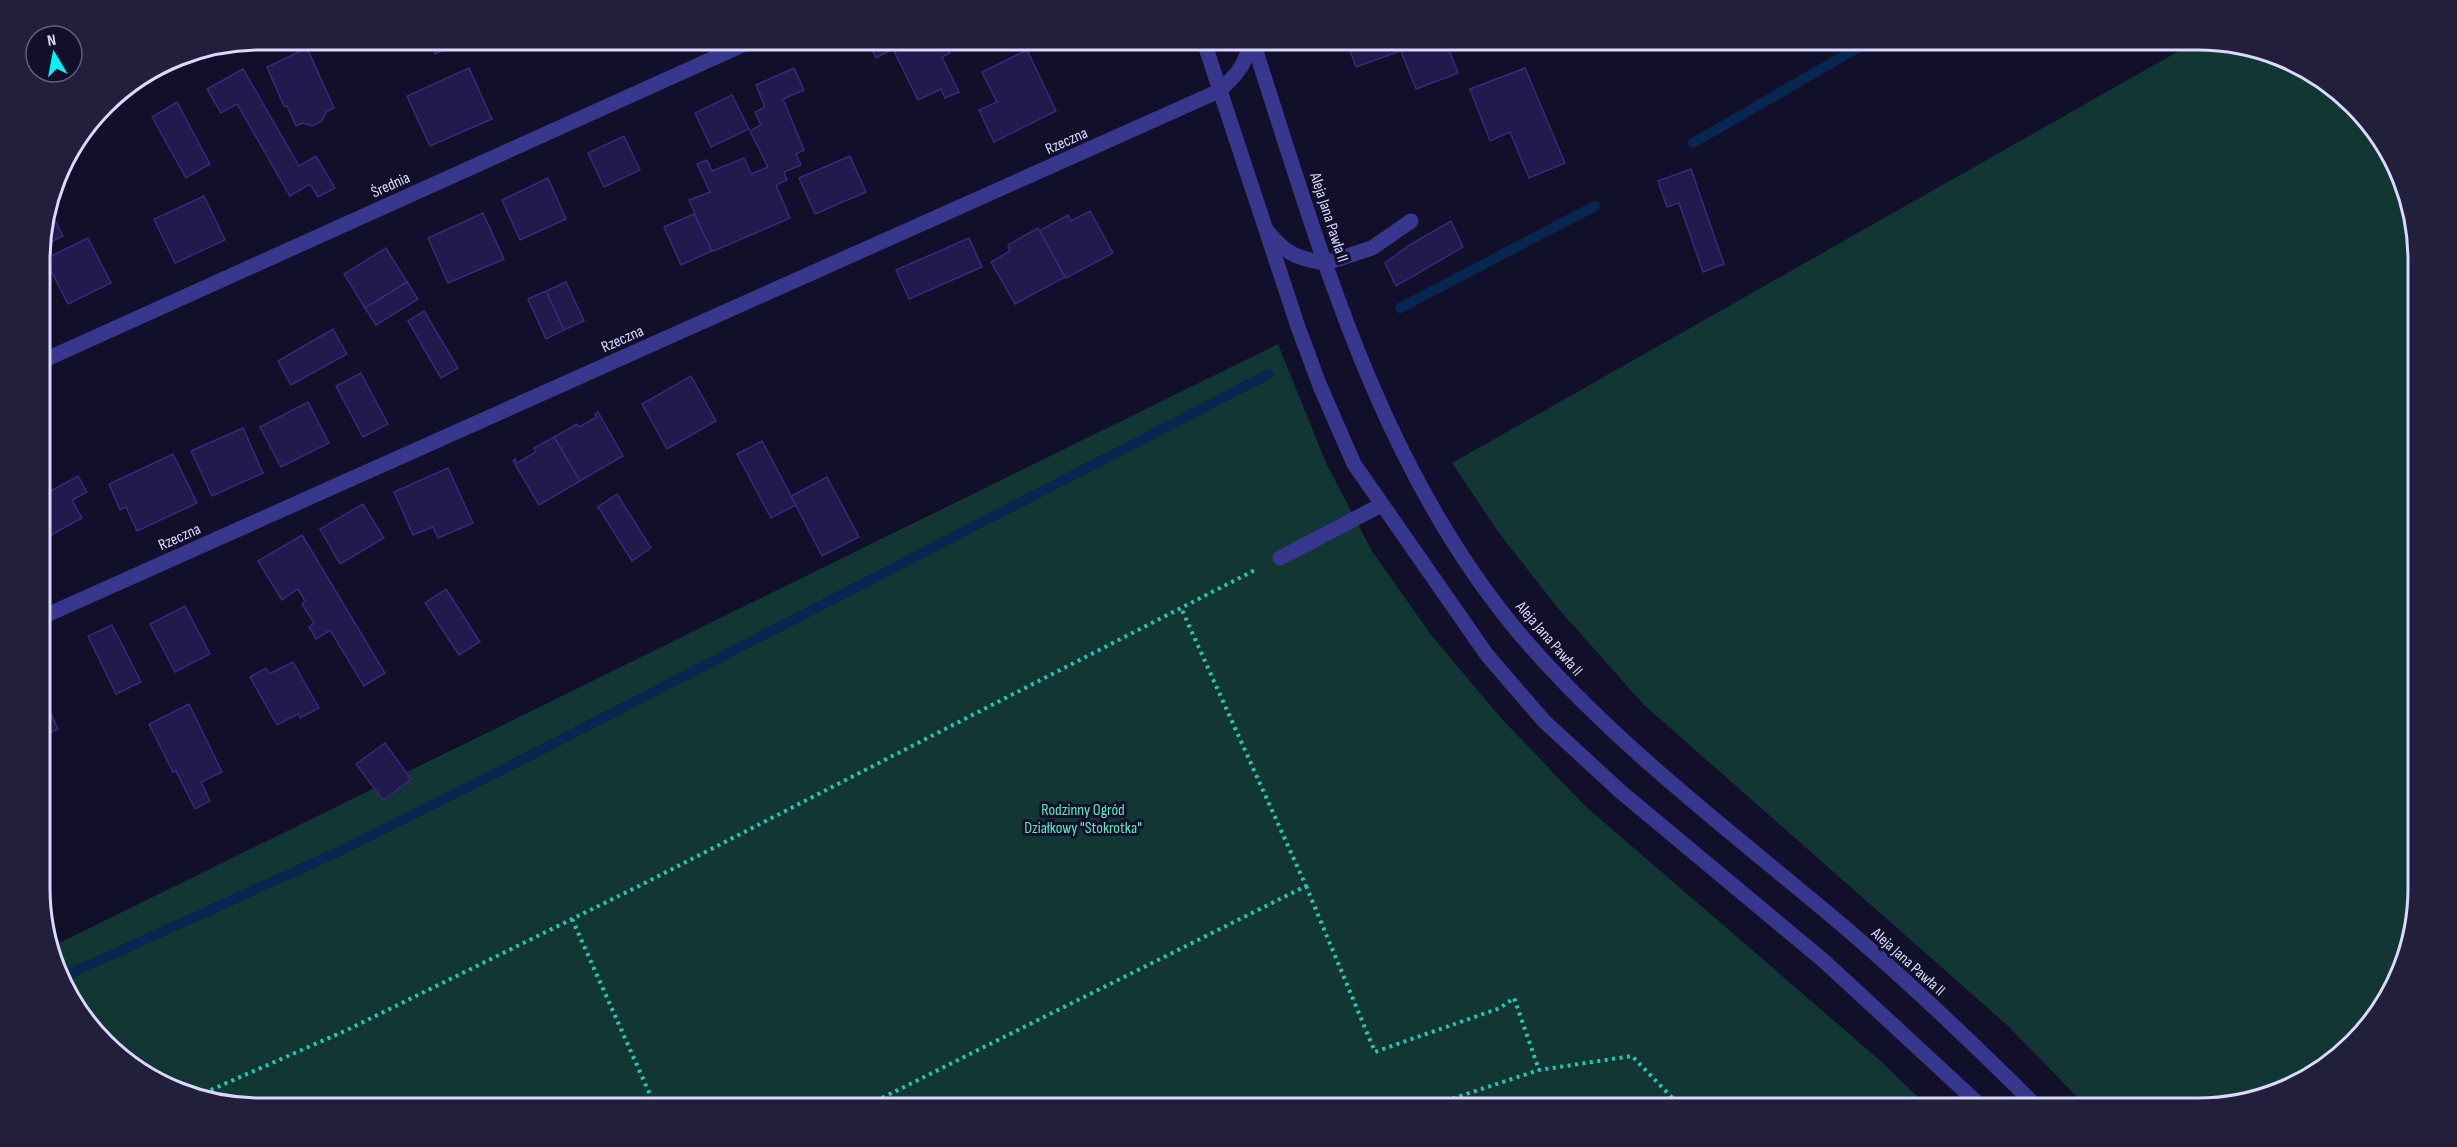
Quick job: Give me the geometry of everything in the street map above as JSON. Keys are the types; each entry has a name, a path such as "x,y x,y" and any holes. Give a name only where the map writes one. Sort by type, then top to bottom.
{"street":[{"name":"Średnia","path":"50,357 732,50"},
{"path":"1206,50 1264,228 1320,386 1354,464 1487,655 1544,721 1621,792 1824,961 1971,1097"},
{"path":"1219,91 1235,76 1248,58 1250,50"},
{"name":"Aleja Jana Pawła II","path":"1256,50 1364,368 1384,414 1428,501 1477,576 1518,631 1574,694 1650,764 1851,933 1970,1040 2027,1097"},
{"name":"Rzeczna","path":"50,614 1219,91"},
{"path":"1264,228 1278,245 1302,260 1326,262 1372,248 1411,221"},
{"path":"1280,558 1381,505"}],"path":[{"path":"209,1091 346,1030 572,919 1280,558"},
{"path":"1180,608 1306,886 1375,1052 1500,1008 1514,998 1539,1070"},
{"path":"883,1098 1306,886"},
{"path":"572,919 651,1098"},
{"path":"1456,1097 1539,1070 1632,1056 1672,1097"}],"green space":[{"path":"2181,50 2212,50 2239,54 2278,65 2303,78 2346,111 2379,154 2392,179 2406,232 2408,259 2408,888 2406,915 2400,942 2392,968 2379,993 2346,1036 2303,1069 2278,1082 2239,1093 2212,1097 2077,1097 2007,1025 1643,704 1557,607 1499,533 1452,463"},
{"name":"Rodzinny Ogród Działkowy \"Stokrotka\"","path":"1278,344 1326,463 1372,551 1431,635 1502,719 1584,805 1883,1063 1918,1097 259,1098 232,1096 179,1082 154,1069 111,1036 78,993 65,968 58,944"}],"building":[{"path":"303,50 308,50 334,108 326,112 322,121 312,126 303,123 296,126 287,106 284,106 267,67"},
{"path":"872,50 891,50 876,58"},
{"path":"893,50 948,50 950,53 942,57 959,92 945,98 941,89 918,100"},
{"path":"1027,50 1056,111 994,142 979,110 997,102 982,72"},
{"path":"1350,50 1400,51 1356,67"},
{"path":"1400,50 1449,50 1458,73 1416,89"},
{"path":"469,68 492,119 430,146 407,96"},
{"path":"794,68 804,90 783,99 804,150 796,154 801,165 784,172 787,180 776,185 790,218 714,251 710,249 689,200 710,192 697,164 707,160 712,171 744,158 751,174 768,167 750,131 761,125 755,112 765,107 756,85"},
{"path":"1525,68 1565,163 1529,178 1510,132 1490,141 1470,89"},
{"path":"243,69 299,166 316,156 335,188 318,197 310,184 290,196 237,104 221,113 207,89"},
{"path":"732,95 749,129 711,147 695,113"},
{"path":"177,102 210,164 186,178 152,117"},
{"path":"624,136 640,170 604,187 588,153"},
{"path":"850,156 866,192 815,214 799,178"},
{"path":"1691,169 1724,264 1703,272 1679,203 1667,207 1658,181"},
{"path":"548,178 566,219 520,240 502,200"},
{"path":"204,196 225,240 175,263 154,219"},
{"path":"1090,211 1113,253 1066,278 1039,231 1068,215 1071,221"},
{"path":"483,213 504,259 448,283 428,238"},
{"path":"694,214 712,251 681,265 664,227"},
{"path":"54,219 63,236 50,242"},
{"path":"1451,221 1463,247 1396,286 1385,263 1408,246"},
{"path":"1038,228 1065,277 1015,304 991,262 1010,251 1008,245"},
{"path":"88,238 111,283 68,304 50,269 50,257"},
{"path":"969,238 982,267 909,299 896,270"},
{"path":"386,248 407,282 365,308 344,274"},
{"path":"407,282 418,299 376,325 365,308"},
{"path":"566,282 584,321 564,330 546,291"},
{"path":"546,291 564,330 546,339 528,299"},
{"path":"424,311 458,368 441,378 408,321"},
{"path":"333,329 347,354 291,385 278,361"},
{"path":"361,373 388,424 363,437 336,386"},
{"path":"691,376 716,421 667,449 642,404"},
{"path":"308,402 329,443 281,467 260,427"},
{"path":"598,412 623,456 580,481 554,437 577,424 579,427 597,417 595,414"},
{"path":"243,428 263,473 212,496 191,451"},
{"path":"554,437 580,481 539,505 513,461 515,459 517,463 536,452 534,448"},
{"path":"762,441 796,505 771,518 737,454"},
{"path":"173,454 197,503 137,531 126,507 120,510 109,484"},
{"path":"448,468 473,523 438,538 433,527 413,535 394,492"},
{"path":"78,476 87,492 72,500 82,518 50,536 50,491"},
{"path":"827,477 859,537 822,556 791,496"},
{"path":"617,494 651,548 632,561 598,507"},
{"path":"363,504 384,538 340,564 320,529"},
{"path":"302,535 385,673 364,686 330,630 316,639 309,627 314,623 302,604 305,601 298,589 282,600 258,561"},
{"path":"446,589 480,642 459,655 425,603"},
{"path":"185,606 210,654 175,672 150,624"},
{"path":"112,625 141,682 116,694 88,636"},
{"path":"293,662 319,708 300,718 298,714 277,725 250,677 266,668 269,674"},
{"path":"189,704 222,772 201,782 210,801 195,809 149,724"},
{"path":"50,712 58,729 50,733"},
{"path":"385,743 411,779 383,800 356,764"}],"waterway":[{"path":"1693,143 1854,50"},
{"path":"1400,308 1595,206"},
{"path":"68,974 340,851 506,768 1269,374"}]}
